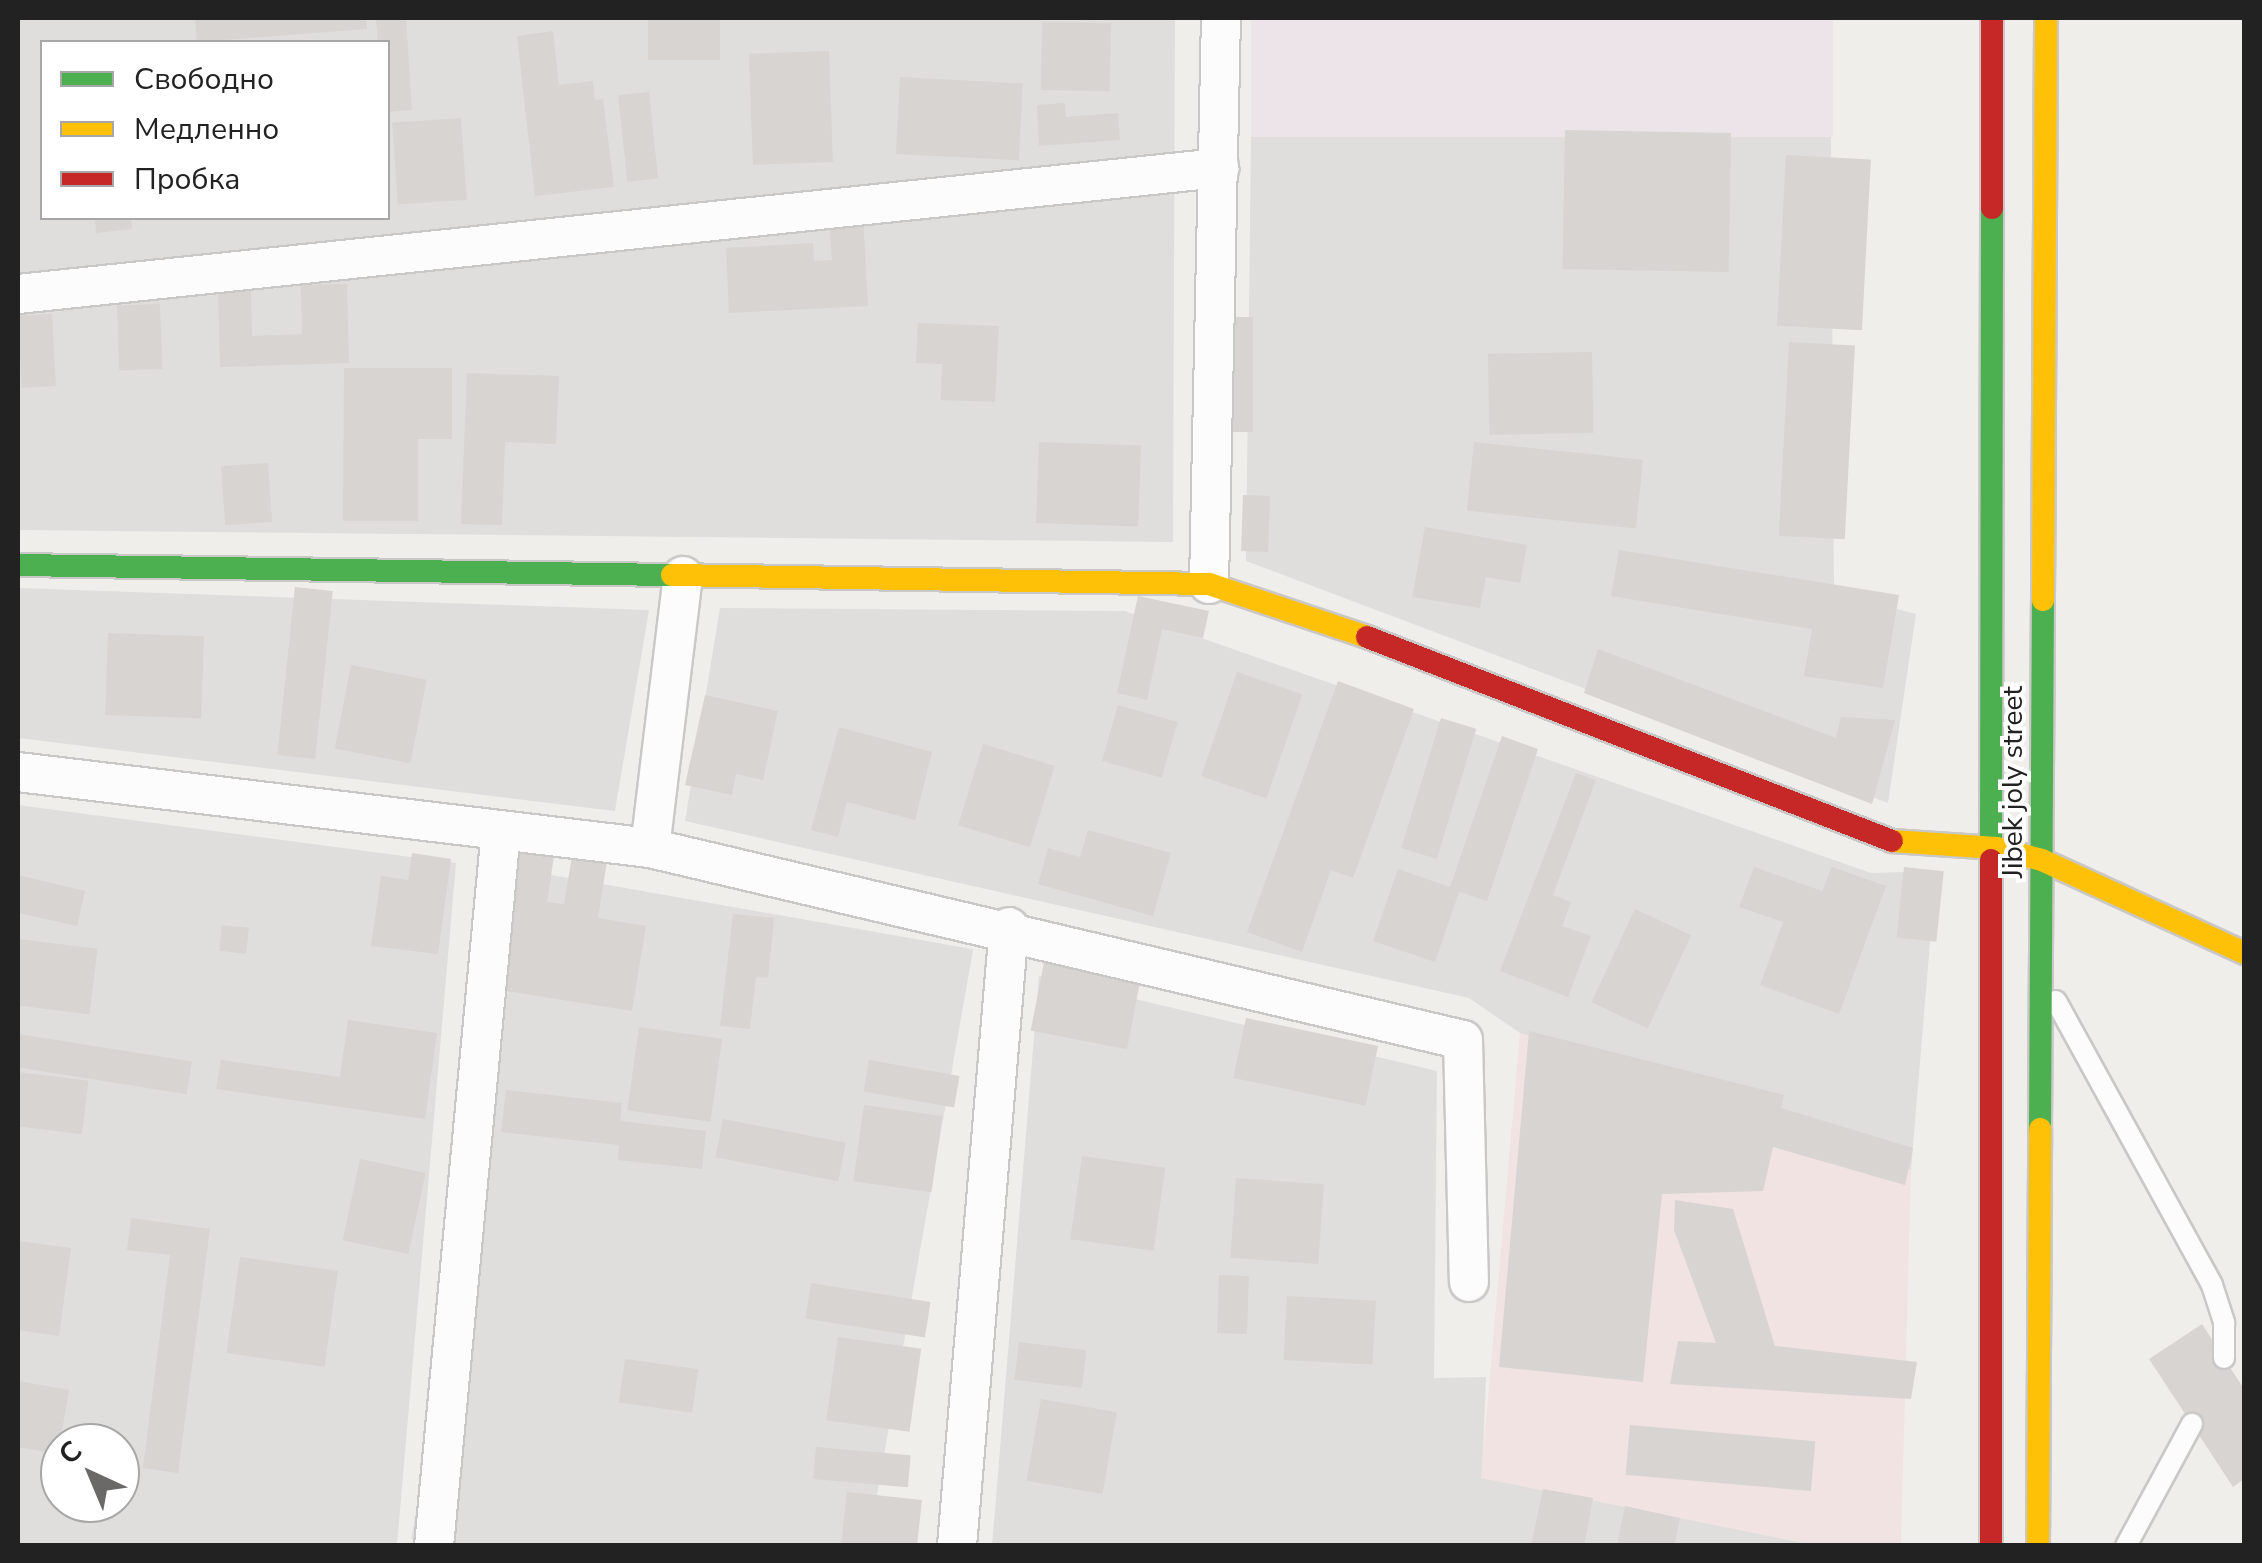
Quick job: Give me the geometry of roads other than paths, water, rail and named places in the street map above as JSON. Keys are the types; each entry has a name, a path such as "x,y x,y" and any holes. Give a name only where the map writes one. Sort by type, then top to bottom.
{"main road":[{"name":"Jibek joly street","path":"1991,1546 1996,848 1992,18"},
{"name":"Jibek joly street","path":"2038,1546 2046,983 2042,860 2046,18"},
{"path":"18,565 1209,584 1296,610 1877,840 1996,848 2042,860 2244,953"}],"street":[{"path":"1209,584 1221,18"},
{"path":"18,294 1219,168"},
{"path":"650,848 683,576"},
{"path":"18,772 650,848 1009,927 1463,1040 1468,1282"},
{"path":"434,1546 501,830"},
{"path":"958,1546 1009,927"}],"lane":[{"path":"2046,983 2212,1286 2224,1324 2224,1358"},
{"path":"2126,1546 2192,1424"}]}
